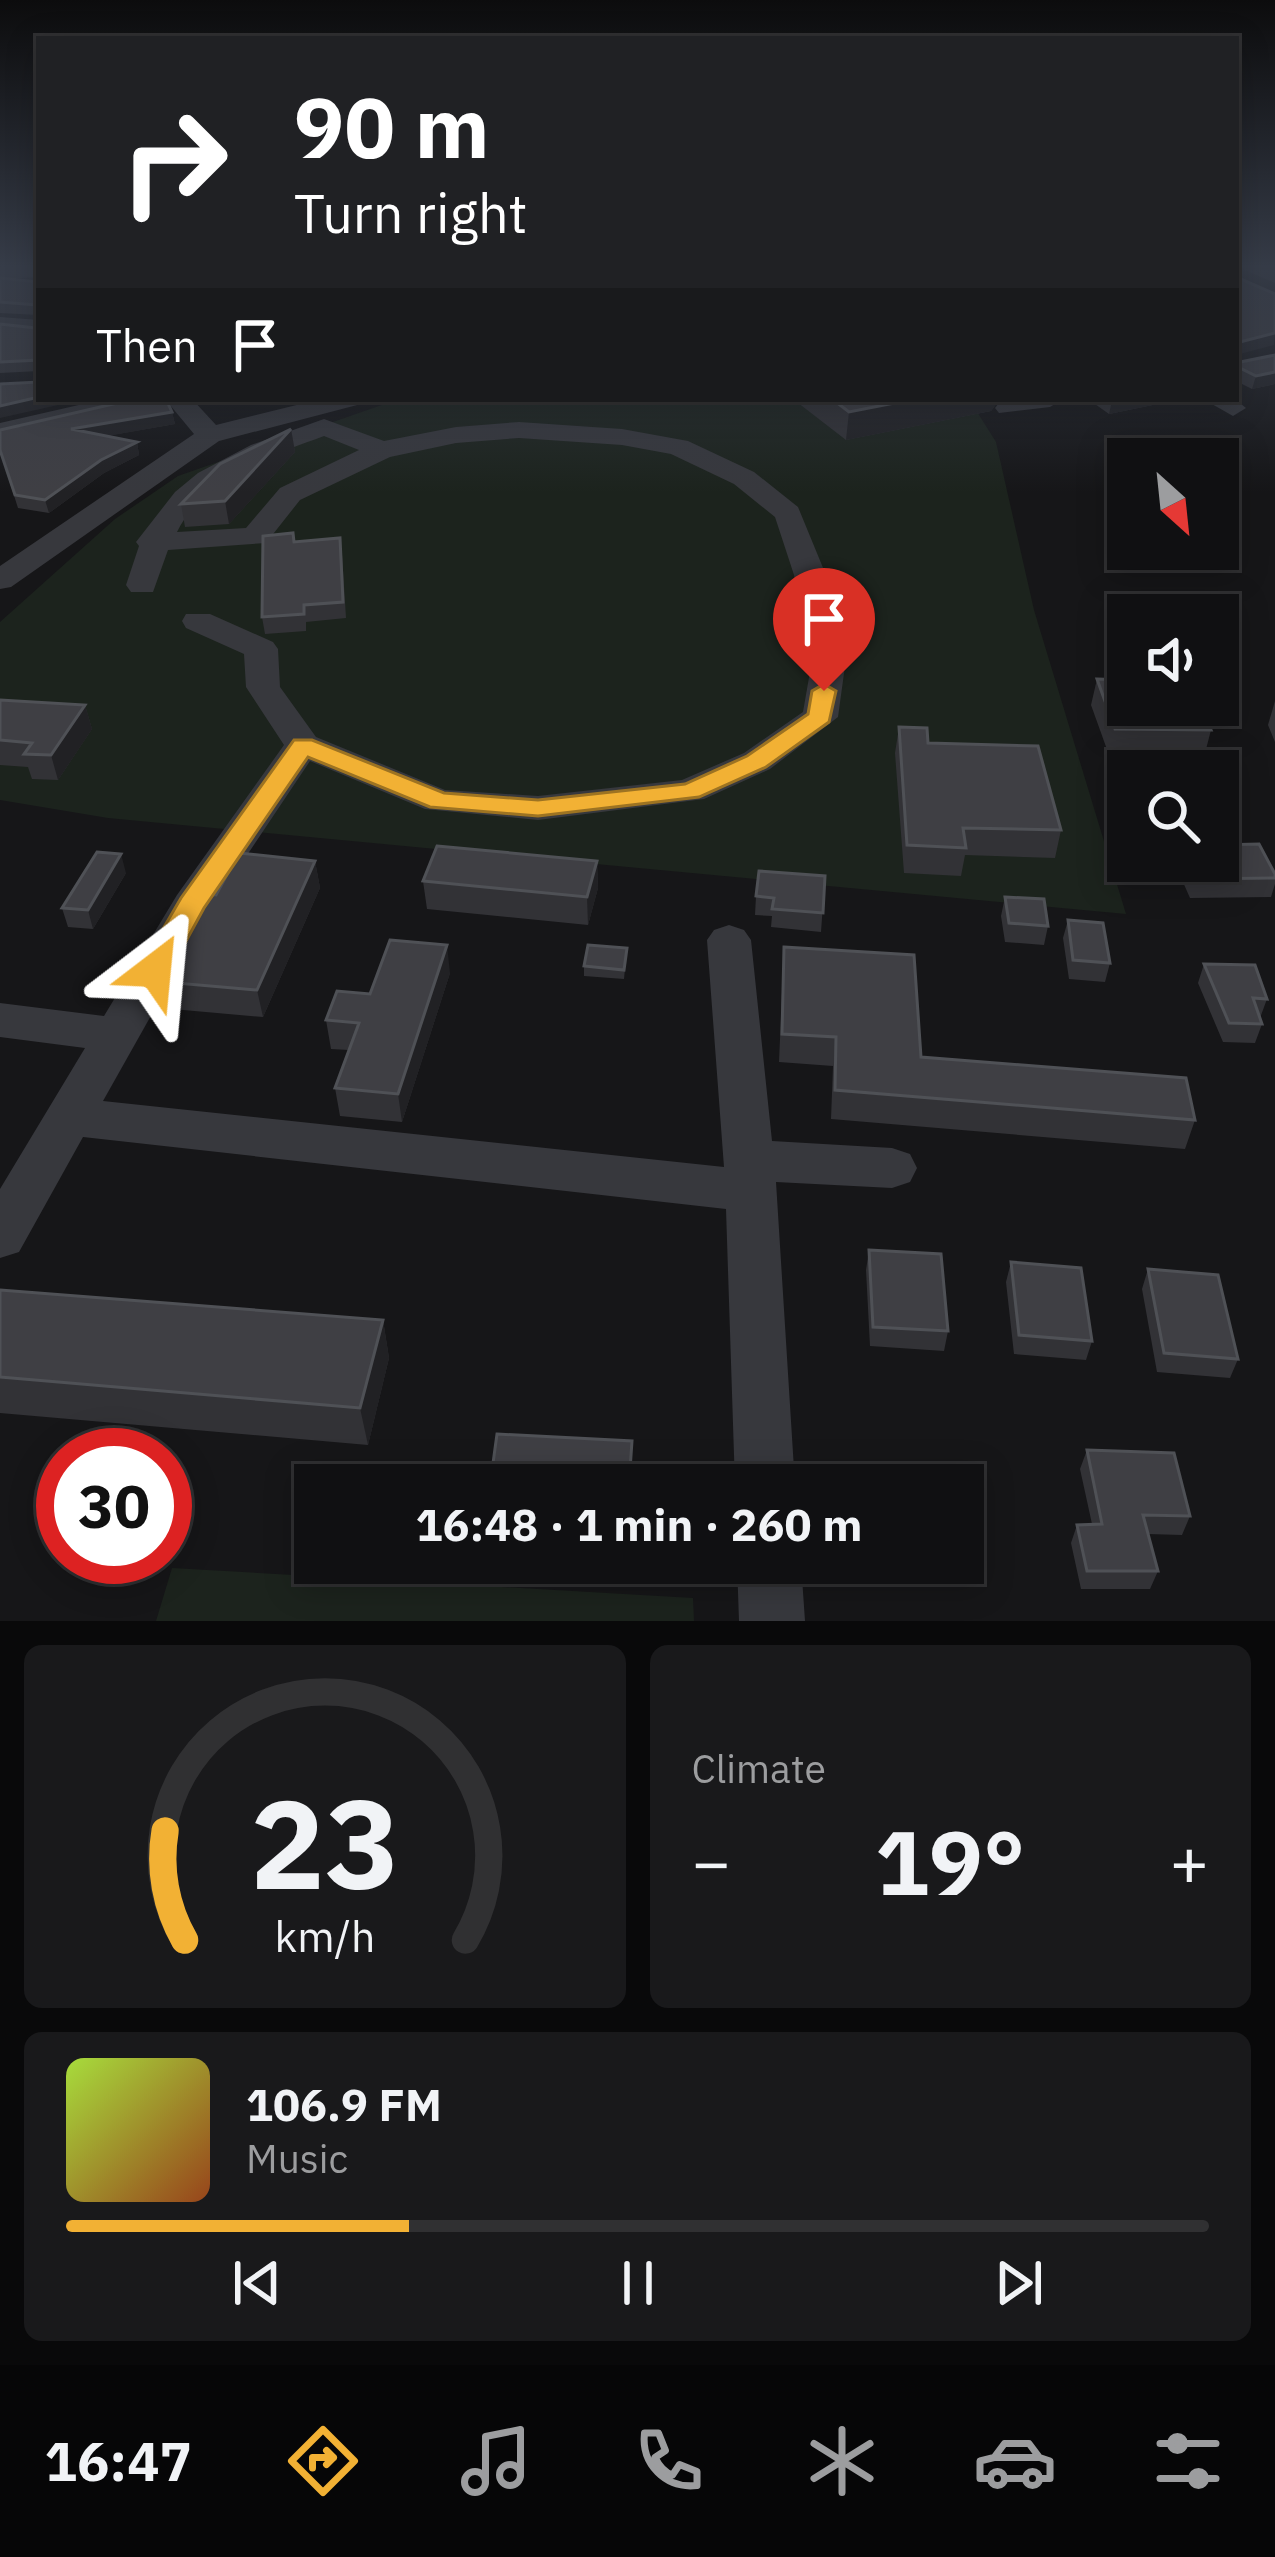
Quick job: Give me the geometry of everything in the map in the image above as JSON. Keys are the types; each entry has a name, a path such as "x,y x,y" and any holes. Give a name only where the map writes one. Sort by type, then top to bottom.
{"street":[{"path":"0,431 126,402"},
{"path":"181,402 211,435"},
{"path":"1,575 211,435 340,402"},
{"path":"1008,408 1036,402"},
{"path":"142,585 151,542 187,494 244,456 324,427 382,450"},
{"path":"151,542 255,537 290,494 382,450 456,435 519,430 622,437 678,447 744,478 788,513 810,575 828,666 820,717 757,761 690,791 538,808 439,801 303,746 262,686 260,649 198,621"},
{"path":"0,1235 191,905 303,746"},
{"path":"729,940 750,1176 764,1464"},
{"path":"0,1020 118,1035"},
{"path":"68,1116 750,1176 892,1168"},
{"path":"770,1584 772,1621"}],"shaded area":[{"path":"390,402 971,402 996,442 1034,610 1107,851 1107,882 1116,882 1126,914 108,818 0,800 0,622 115,519 178,476"},
{"path":"192,1569 294,1575 294,1584 450,1584 693,1598 694,1621 156,1621 167,1584 192,1584"}],"building":[{"path":"0,342 36,342 36,360 0,362"},
{"path":"1275,355 1275,372 1256,376 1239,368 1240,362"},
{"path":"36,382 36,398 0,406 0,384"},
{"path":"122,402 167,402 172,412 71,429 137,442 101,460 45,500 15,495 0,450 0,430"},
{"path":"836,402 900,402 849,412"},
{"path":"291,429 225,501 181,504 220,464"},
{"path":"293,533 294,542 340,538 343,602 304,605 304,614 262,617 263,536"},
{"path":"1097,679 1107,679 1107,707"},
{"path":"0,700 85,705 51,755 24,754 32,743 0,740"},
{"path":"1209,726 1211,730 1115,729"},
{"path":"899,727 927,728 928,743 1038,746 1061,830 963,828 966,848 907,845"},
{"path":"1239,844 1259,844 1275,878 1239,878"},
{"path":"437,846 597,861 587,897 423,881"},
{"path":"97,852 121,854 88,910 62,908"},
{"path":"239,853 315,861 257,990 153,981 204,894 216,895"},
{"path":"759,871 825,876 823,913 772,909 774,898 756,896"},
{"path":"1005,897 1044,899 1048,926 1009,923"},
{"path":"1068,920 1103,923 1110,963 1073,960"},
{"path":"390,940 447,945 398,1094 335,1088 359,1023 326,1020 337,991 370,994"},
{"path":"588,945 627,948 624,970 584,966"},
{"path":"784,947 914,955 921,1057 1186,1078 1195,1120 835,1090 836,1037 782,1034"},
{"path":"1204,964 1255,965 1267,999 1253,998 1262,1024 1229,1023"},
{"path":"869,1250 941,1254 948,1331 873,1327"},
{"path":"1011,1262 1081,1268 1092,1341 1019,1335"},
{"path":"1148,1269 1218,1275 1238,1359 1164,1353"},
{"path":"0,1290 383,1320 360,1408 0,1377"},
{"path":"497,1434 632,1441 630,1464 493,1464"},
{"path":"1087,1450 1174,1453 1190,1516 1143,1515 1158,1571 1087,1571 1077,1525 1102,1524"}],"route":[{"path":"155,970 191,905 303,746 439,801 538,808 690,791 757,761 820,717 824,691"}]}
